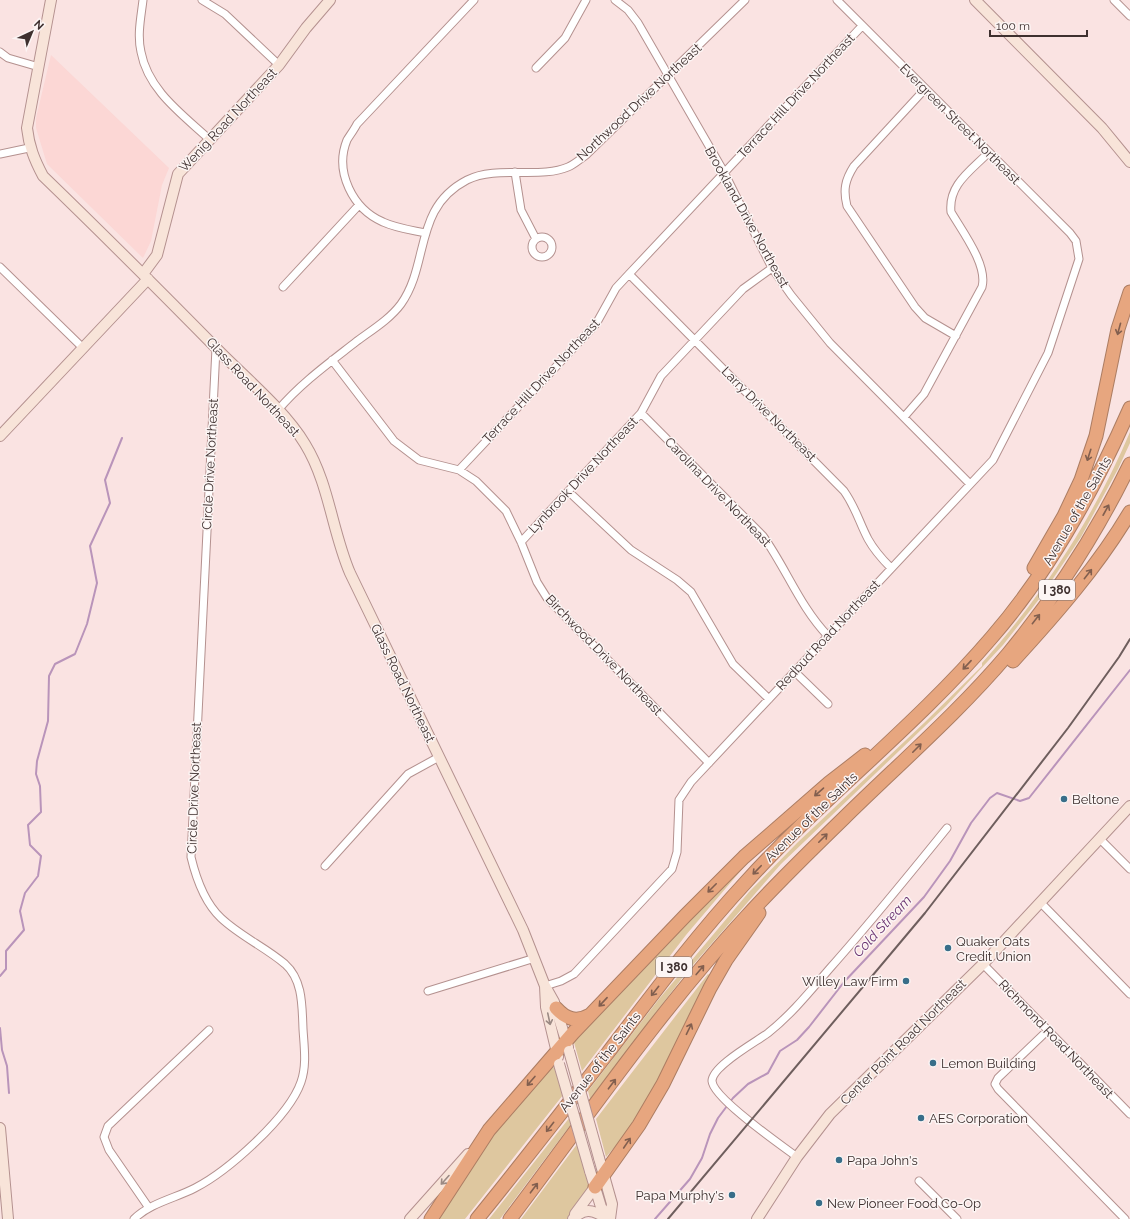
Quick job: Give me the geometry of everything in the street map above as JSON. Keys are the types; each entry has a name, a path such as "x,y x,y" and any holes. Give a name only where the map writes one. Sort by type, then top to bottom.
{"highway":[{"path":"993,636 1011,603 1042,557 1081,480 1096,436 1118,330 1130,292"},
{"name":"Avenue of the Saints","path":"477,1219 716,914 775,850 941,693 993,636 1043,570 1068,530 1094,486 1130,408"},
{"name":"Avenue of the Saints","path":"510,1219 696,975 745,918 796,866 964,702 1006,656 1053,596 1089,542 1130,464"},
{"path":"964,702 998,676 1074,591 1093,568 1130,512"},
{"path":"431,1219 489,1130 563,1052 591,1014 685,916 744,857 829,783 866,754 895,736"},
{"path":"595,1187 631,1139 652,1104 710,988 726,960 796,866"},
{"path":"556,1008 566,1017 574,1020 584,1019 591,1014"}],"street":[{"name":"Glass Road Northeast","path":"51,0 27,128 30,148 43,176 146,276 278,410 298,434 318,468 341,551 535,958 545,986"},
{"path":"143,0 139,34 140,51 145,67 153,83 162,95 209,139"},
{"path":"202,0 224,14 279,65"},
{"name":"Wenig Road Northeast","path":"0,436 83,348 146,276 156,255 178,174 279,65 306,28 330,0"},
{"path":"425,233 384,223 370,216 359,205 349,189 343,174 343,156 347,140 357,124 474,0"},
{"path":"536,68 564,38 586,0"},
{"name":"Brookland Drive Northeast","path":"615,0 628,10 638,24 724,172 772,268 801,309 816,328 970,484"},
{"name":"Northwood Drive Northeast","path":"278,410 294,392 332,360 388,317 401,304 413,277 429,219 442,199 468,179 486,174 550,170 568,167 586,155 744,0"},
{"name":"Evergreen Street Northeast","path":"837,0 1070,234 1076,241 1079,251"},
{"path":"975,0 1102,128 1130,152"},
{"path":"1114,0 1130,16"},
{"name":"Terrace Hill Drive Northeast","path":"459,470 596,324 616,288 862,26"},
{"path":"0,52 8,58 39,67"},
{"path":"925,89 854,166 846,181 845,196 847,206 915,307 930,322 956,336"},
{"path":"1102,128 1130,162"},
{"path":"0,154 30,148"},
{"path":"904,417 924,394 982,287 984,280 982,268 951,212 950,202 952,193 957,185 989,152"},
{"path":"515,172 521,210 536,239"},
{"path":"283,287 359,205"},
{"name":"Redbud Road Northeast","path":"545,986 568,978 574,974 672,869 677,852 679,800 691,782 970,484 996,454 1048,353 1079,259 1079,251"},
{"path":"0,267 83,348"},
{"name":"Lynbrook Drive Northeast","path":"521,542 641,413 661,376 742,289 772,268"},
{"name":"Larry Drive Northeast","path":"629,274 844,491 855,507 868,539 877,553 891,568"},
{"name":"Circle Drive Northeast","path":"134,1219 149,1208 197,1187 236,1161 295,1095 301,1082 305,1058 302,999 296,979 284,964 222,918 212,908 194,871 191,857 216,348"},
{"name":"Birchwood Drive Northeast","path":"332,360 394,442 419,460 459,470 476,481 506,511 521,542 537,582 547,598 709,763"},
{"name":"Carolina Drive Northeast","path":"641,413 763,536 777,555 816,623 828,636"},
{"path":"568,492 631,550 677,580 691,592 733,664 769,699"},
{"path":"795,672 828,704"},
{"path":"325,866 408,774 439,757"},
{"name":"Center Point Road Northeast","path":"757,1219 797,1157 830,1114 983,964 1130,806"},
{"path":"797,1157 719,1094 714,1088 712,1081 716,1072 729,1060 768,1033 792,1011 875,918 947,828"},
{"path":"1100,839 1130,869"},
{"path":"1041,902 1130,994"},
{"path":"428,990 535,958"},
{"name":"Richmond Road Northeast","path":"983,964 1130,1114"},
{"path":"545,986 556,1008 563,1052 590,1171 603,1212 609,1219"},
{"path":"545,986 546,1007 563,1052 604,1174 612,1204 609,1219"},
{"path":"149,1208 109,1150 104,1137 108,1126 116,1116 209,1030"},
{"path":"1048,1030 998,1078 995,1084 998,1089 1125,1219"},
{"path":"0,1128 8,1219"},
{"path":"410,1219 489,1130"},
{"path":"919,1181 957,1219"},
{"path":"572,1219 595,1187"},
{"path":"572,1219 582,1211 587,1210 594,1211 609,1219"}],"shaded area":[{"path":"51,55 169,168 162,185 151,241 143,258 47,164 36,128 36,118"},
{"path":"1130,432 1130,443 1118,469 1081,537 1040,598 1003,645 946,706 781,864 686,973 590,1099 588,1091 659,999 749,892 797,843 982,666 982,663 1026,610 1065,554 1083,525 1116,464"},
{"path":"741,866 743,868 686,935 582,1071 573,1039"},
{"path":"708,974 711,976 637,1121 606,1157 596,1119"},
{"path":"554,1067 556,1067 563,1095 465,1219 437,1219 499,1128 537,1082"},
{"path":"570,1117 572,1123 500,1219 489,1219"},
{"path":"578,1143 591,1189 567,1219 521,1219"}],"waterway":[{"path":"0,976 6,969 6,951 24,930 20,911 25,893 38,876 41,856 30,845 28,825 41,812 40,786 36,774 37,761 48,721 49,676 55,664 75,654 87,624 97,583 90,546 110,503 105,480 122,438"},
{"name":"Cold Stream","path":"655,1219 690,1179 702,1158 710,1134 718,1118 733,1098 748,1084 768,1073 780,1051 797,1040 844,982 924,897 950,861 971,823 990,798 997,793 1020,801 1029,798 1130,670"},
{"path":"0,1028 2,1050 7,1066 9,1093"}],"railway":[{"path":"668,1219 925,913 1068,728 1119,657 1130,639"}],"place":[{"name":"Beltone","path":"1064,799"},
{"name":"Quaker Oats Credit Union","path":"948,948"},
{"name":"Willey Law Firm","path":"906,981"},
{"name":"Lemon Building","path":"933,1063"},
{"name":"AES Corporation","path":"921,1118"},
{"name":"Papa John's","path":"839,1160"},
{"name":"Papa Murphy's","path":"732,1195"},
{"name":"New Pioneer Food Co-Op","path":"819,1203"}]}
